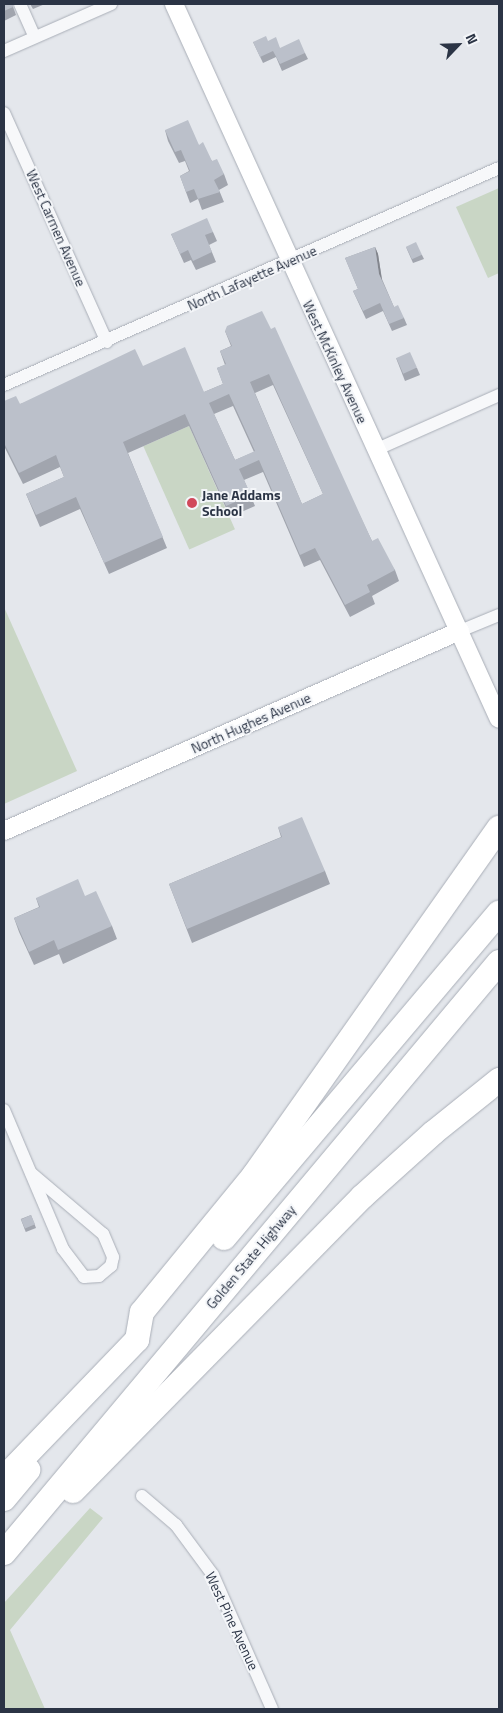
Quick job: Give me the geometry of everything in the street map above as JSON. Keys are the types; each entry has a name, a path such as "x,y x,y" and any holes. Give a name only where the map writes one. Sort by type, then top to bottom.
{"highway":[{"path":"4,1478 137,1340 142,1312 254,1175 499,828"},
{"path":"4,1499 499,913"},
{"name":"Golden State Highway","path":"4,1553 499,962"},
{"path":"4,1558 362,1197 433,1132 499,1080"}],"main road":[{"name":"West McKinley Avenue","path":"174,4 289,261 499,719"},
{"name":"North Hughes Avenue","path":"4,831 460,631"}],"street":[{"path":"20,4 35,37"},
{"path":"4,51 106,5"},
{"name":"West Carmen Avenue","path":"4,113 107,342"},
{"name":"North Lafayette Avenue","path":"4,386 499,168"},
{"path":"376,450 499,395"},
{"name":"North Hughes Avenue","path":"460,631 499,615"},
{"path":"4,1110 31,1173 67,1255 84,1277 99,1276 111,1266 113,1258 104,1234 31,1173"},
{"name":"West Pine Avenue","path":"142,1496 176,1525 213,1575 272,1709"}],"green space":[{"path":"499,188 499,273 488,278 456,207"},
{"path":"189,426 235,529 189,550 143,446"},
{"path":"4,607 77,771 4,804"},
{"path":"90,1508 103,1518 10,1630 45,1709 4,1709 4,1603"}],"building":[{"path":"4,4 12,4 13,7 4,11"},
{"path":"266,36 268,41 276,37 280,48 299,39 305,53 280,64 273,51 260,57 253,42"},
{"path":"188,120 199,145 203,142 212,161 217,159 224,174 214,180 220,192 198,199 194,189 186,192 180,176 190,171 181,150 175,152 165,130"},
{"path":"207,218 213,232 205,235 212,252 193,261 188,250 180,254 171,234"},
{"path":"416,242 422,255 412,259 406,247"},
{"path":"375,247 379,274 394,307 398,305 404,318 389,324 380,303 363,311 353,291 358,289 345,258"},
{"path":"262,311 271,329 275,327 372,541 378,538 395,570 367,585 370,592 345,605 315,548 300,555 259,460 239,469 251,495 226,506 185,414 123,442 163,537 104,563 76,497 36,515 26,494 64,477 56,455 19,473 4,443 4,401 16,396 20,404 135,349 143,366 185,347 204,392 223,384 217,368 226,364 220,351 232,346 225,331 227,326","holes":["269,374 323,494 302,504 250,382","229,394 255,451 235,460 209,403"]},
{"path":"410,352 417,368 403,374 396,358"},
{"path":"302,817 325,871 187,929 169,884 282,837 278,827"},
{"path":"78,879 85,896 96,891 112,926 58,950 54,940 29,952 14,918 40,907 36,898"},
{"path":"31,1215 35,1224 25,1229 21,1219"}],"place":[{"name":"Jane Addams School","path":"192,503"}]}
